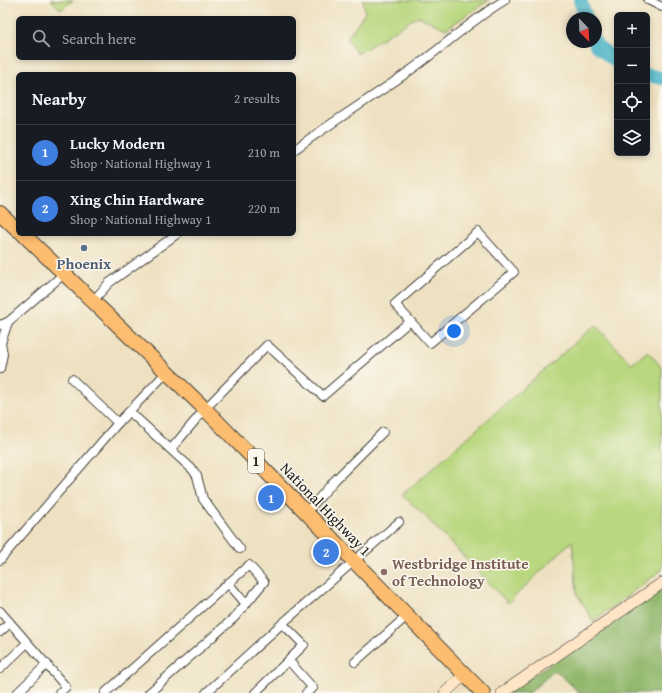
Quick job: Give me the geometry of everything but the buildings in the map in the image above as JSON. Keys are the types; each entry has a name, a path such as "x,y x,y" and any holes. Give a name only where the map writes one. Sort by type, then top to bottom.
{"highway":[{"path":"0,213 16,228"},
{"name":"National Highway 1","path":"25,236 205,409 353,562 408,615 484,693"}],"street":[{"path":"296,149 427,59 478,18 505,0"},
{"path":"648,0 662,7"},
{"path":"478,232 514,272 430,343 410,322 395,304 478,232"},
{"path":"93,301 109,283 174,236"},
{"path":"0,369 3,354 0,343 4,323 65,273"},
{"path":"171,449 205,409 267,345 323,396 410,322"},
{"path":"0,560 118,423 167,372"},
{"path":"72,379 118,423"},
{"path":"130,412 193,470 197,476 203,500 240,549"},
{"path":"306,513 335,480 383,432"},
{"path":"206,693 399,522"},
{"path":"105,693 249,565 264,582 235,617 150,693"},
{"path":"228,583 246,604"},
{"path":"502,693 662,583"},
{"path":"0,611 66,687 59,693"},
{"path":"355,662 408,615"},
{"path":"0,632 10,623"},
{"path":"255,693 304,645 283,624"},
{"path":"0,669 27,642"},
{"path":"289,661 312,688 306,693"},
{"path":"17,693 47,664"},
{"path":"445,693 465,674"}],"green space":[{"path":"51,0 73,0 61,10"},
{"path":"363,0 489,0 446,29 418,16 357,54 347,38 365,13"},
{"path":"595,325 632,364 648,351 662,368 662,570 593,621 577,594 572,541 508,603 422,513 402,495"},
{"path":"662,588 662,693 580,693 555,670 529,693 507,693"}],"waterway":[{"path":"580,0 584,12"},
{"path":"600,48 614,60"},
{"path":"650,76 662,78"}],"place":[{"name":"Phoenix","path":"84,248"},
{"name":"Lucky Modern","path":"271,498"},
{"name":"Xing Chin Hardware","path":"326,552"},
{"name":"Westbridge Institute of Technology","path":"384,572"}]}
